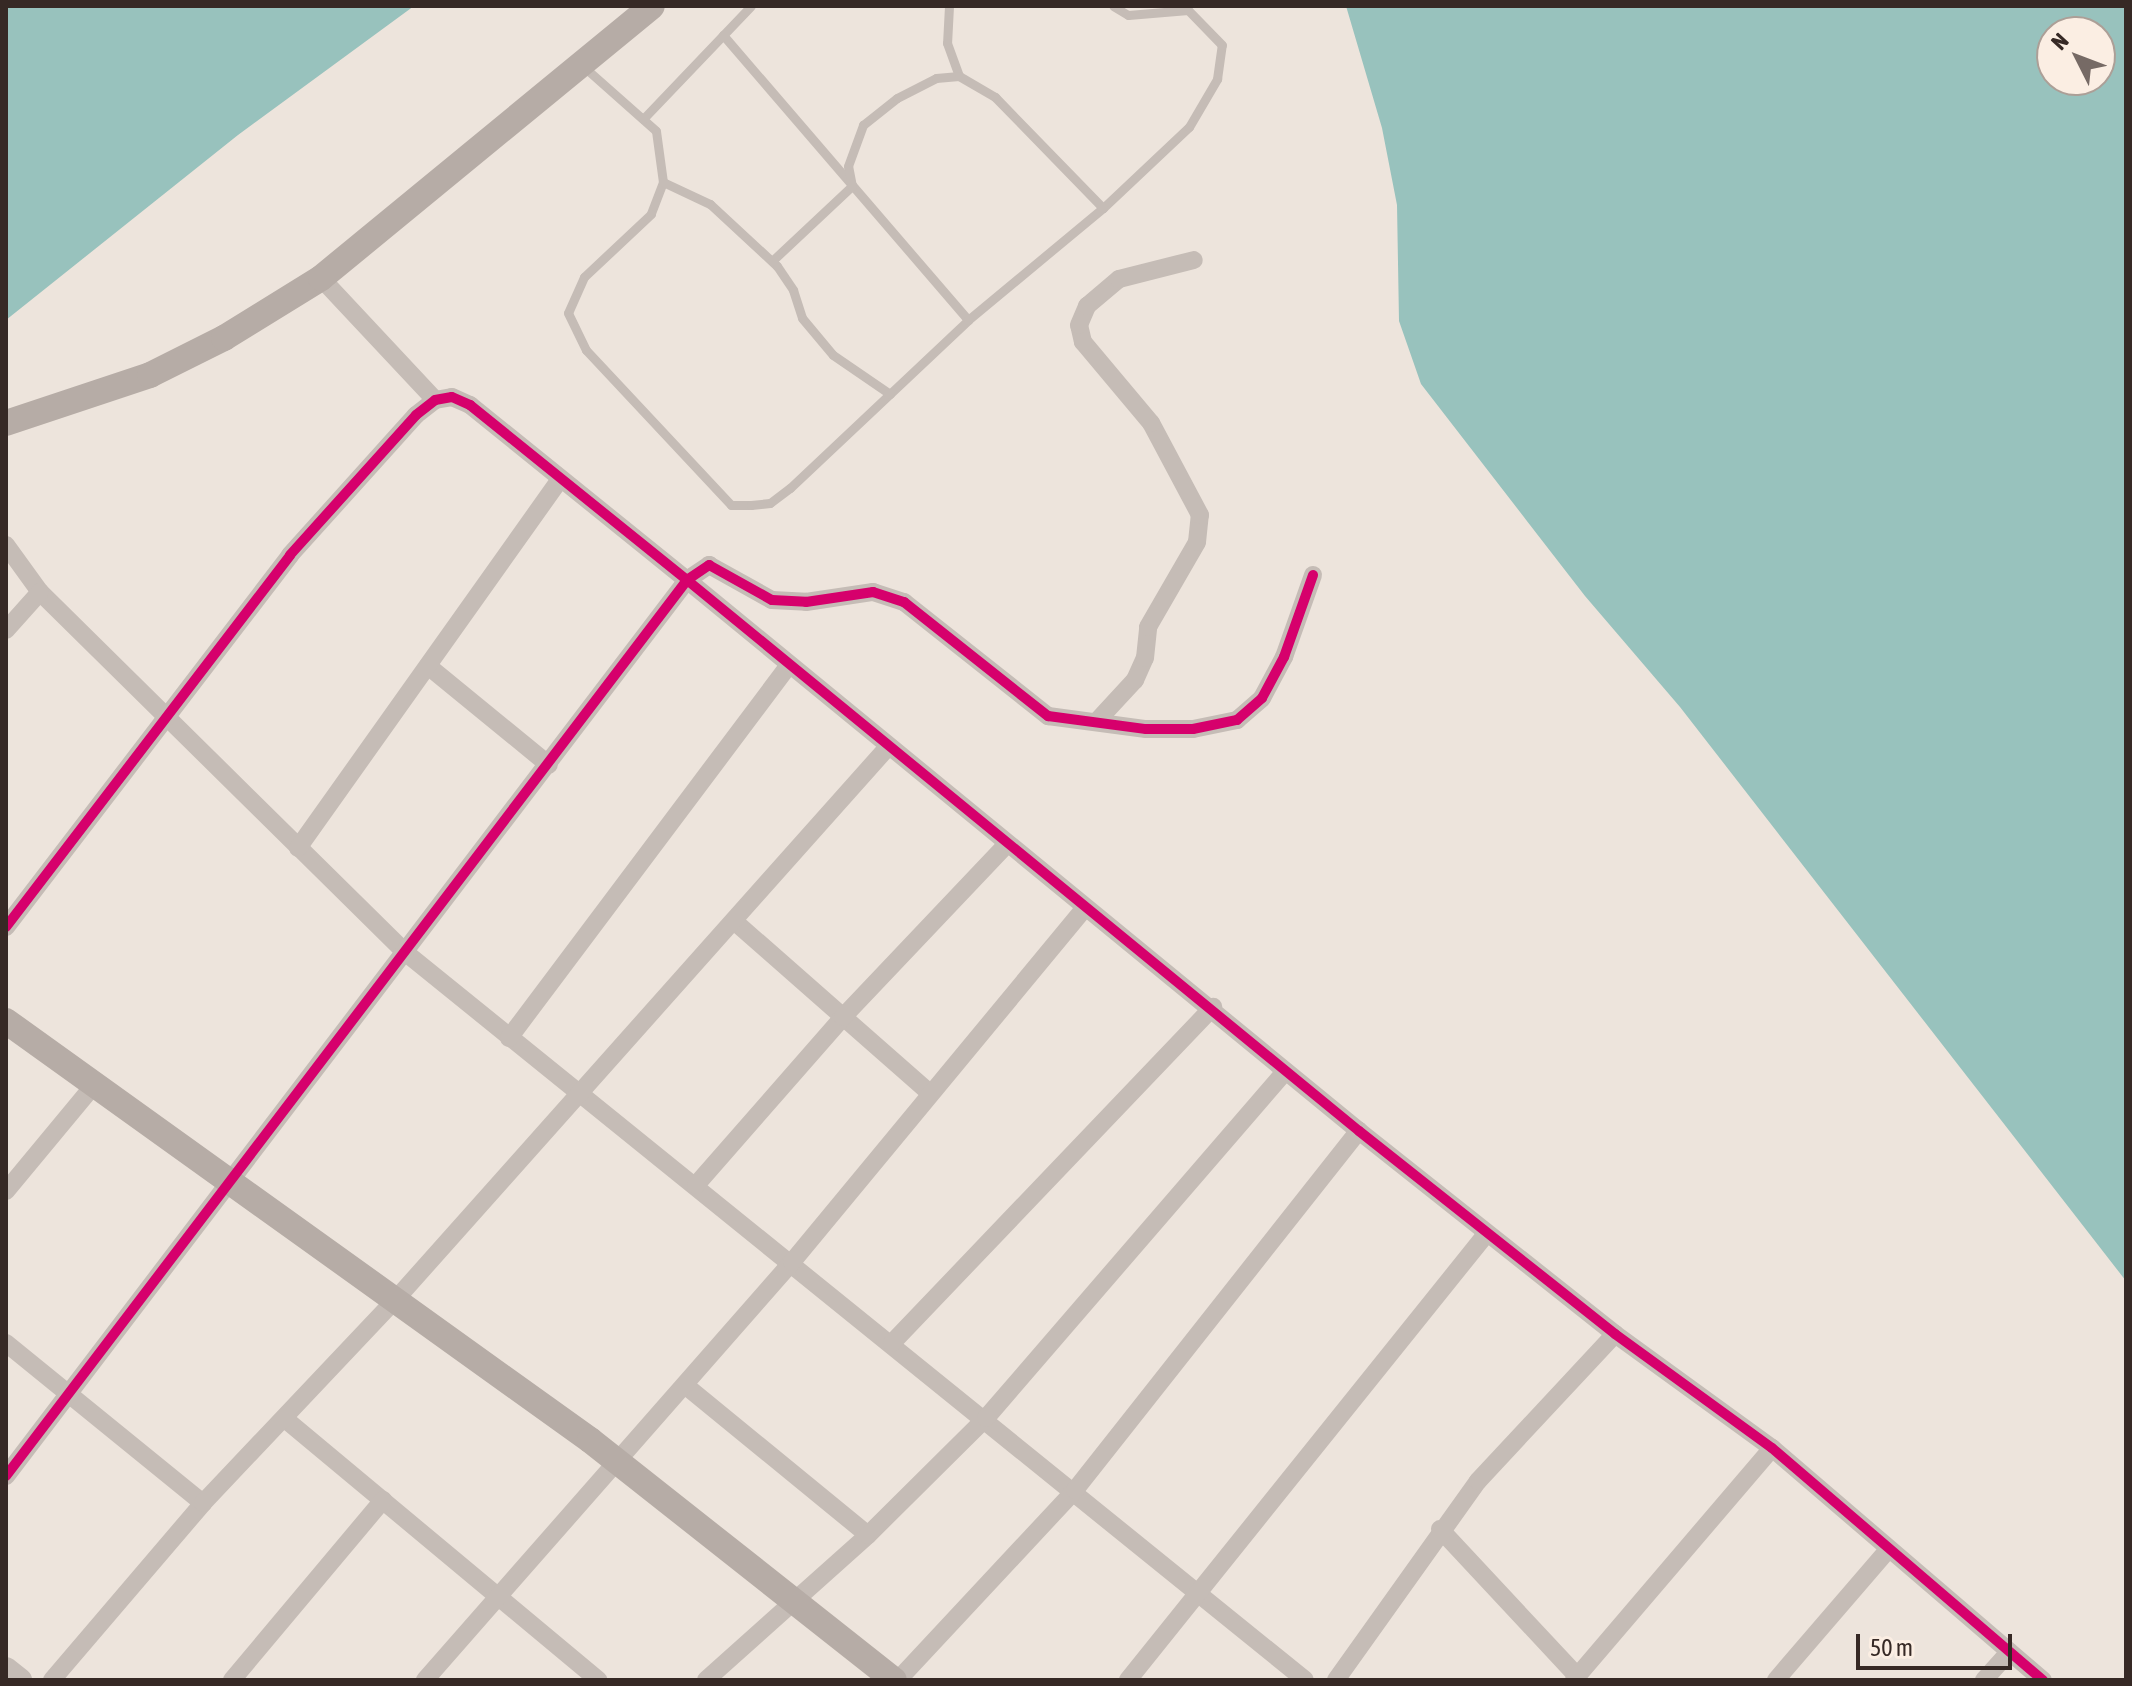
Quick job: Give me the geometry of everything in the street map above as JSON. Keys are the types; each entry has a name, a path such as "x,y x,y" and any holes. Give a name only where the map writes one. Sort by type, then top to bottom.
{"main road":[{"path":"6,423 150,375 224,338 321,278 652,6"},
{"path":"6,1021 227,1183 397,1298 618,1463 896,1680"}],"street":[{"path":"1097,721 1135,680 1145,658 1148,627 1197,542 1200,515 1151,423 1083,342 1079,325 1087,306 1119,279 1194,260"},
{"path":"321,278 435,400"},
{"path":"6,927 309,532 359,474 435,400 452,397 470,405 687,580 1005,846 1213,1007 1285,1071 1487,1233 1615,1334 1772,1448 2043,1680"},
{"path":"298,848 560,479"},
{"path":"6,545 40,592 406,953 986,1418 1305,1680"},
{"path":"6,1476 687,580 709,565 772,600 806,602 873,592 904,602 1048,716 1193,729 1237,720 1262,698 1284,657 1313,575"},
{"path":"6,630 40,592"},
{"path":"428,666 549,765"},
{"path":"509,1038 788,667"},
{"path":"52,1680 203,1503 397,1298 887,748"},
{"path":"696,1185 843,1017 1005,846"},
{"path":"425,1680 792,1262 1084,909"},
{"path":"734,921 930,1093"},
{"path":"892,1343 1213,1007"},
{"path":"706,1680 868,1535 986,1418 1285,1071"},
{"path":"6,1191 94,1085"},
{"path":"896,1680 1075,1490 1359,1131"},
{"path":"1128,1680 1201,1593 1487,1233"},
{"path":"1336,1680 1440,1529 1615,1334"},
{"path":"6,1343 203,1503"},
{"path":"686,1386 868,1535"},
{"path":"285,1419 598,1680"},
{"path":"1440,1529 1575,1678 1772,1448"},
{"path":"232,1680 383,1500"},
{"path":"1776,1680 1888,1550"},
{"path":"1984,1680 2009,1652"},
{"path":"6,1669 20,1680"}],"lane":[{"path":"643,119 751,6"},
{"path":"949,6 947,43 959,76"},
{"path":"581,65 656,131 663,182 651,214 584,277 568,313 586,350 731,505 770,503 968,320 1103,208 1189,127 1217,79 1222,45 1206,23 1188,10 1128,15 1113,6"},
{"path":"723,35 968,320"},
{"path":"852,186 848,166 863,125 897,98 936,78 959,76 995,97 1103,208"},
{"path":"663,182 710,204 772,261 793,290 802,318 833,355 890,394"},
{"path":"772,261 852,186"}],"water":[{"path":"6,6 414,6 238,135 6,320"},
{"path":"1346,6 2126,6 2126,1281 1680,707 1585,596 1421,384 1399,321 1397,205 1382,128"}],"cycle path":[{"path":"6,927 290,555 416,415 435,400 452,397 470,405 687,580 1359,1131 1615,1334 1772,1448 2043,1680"},
{"path":"6,1476 687,580 709,565 772,600 806,602 873,592 904,602 1048,716 1146,729 1193,729 1237,720 1262,698 1284,657 1313,575"}]}
